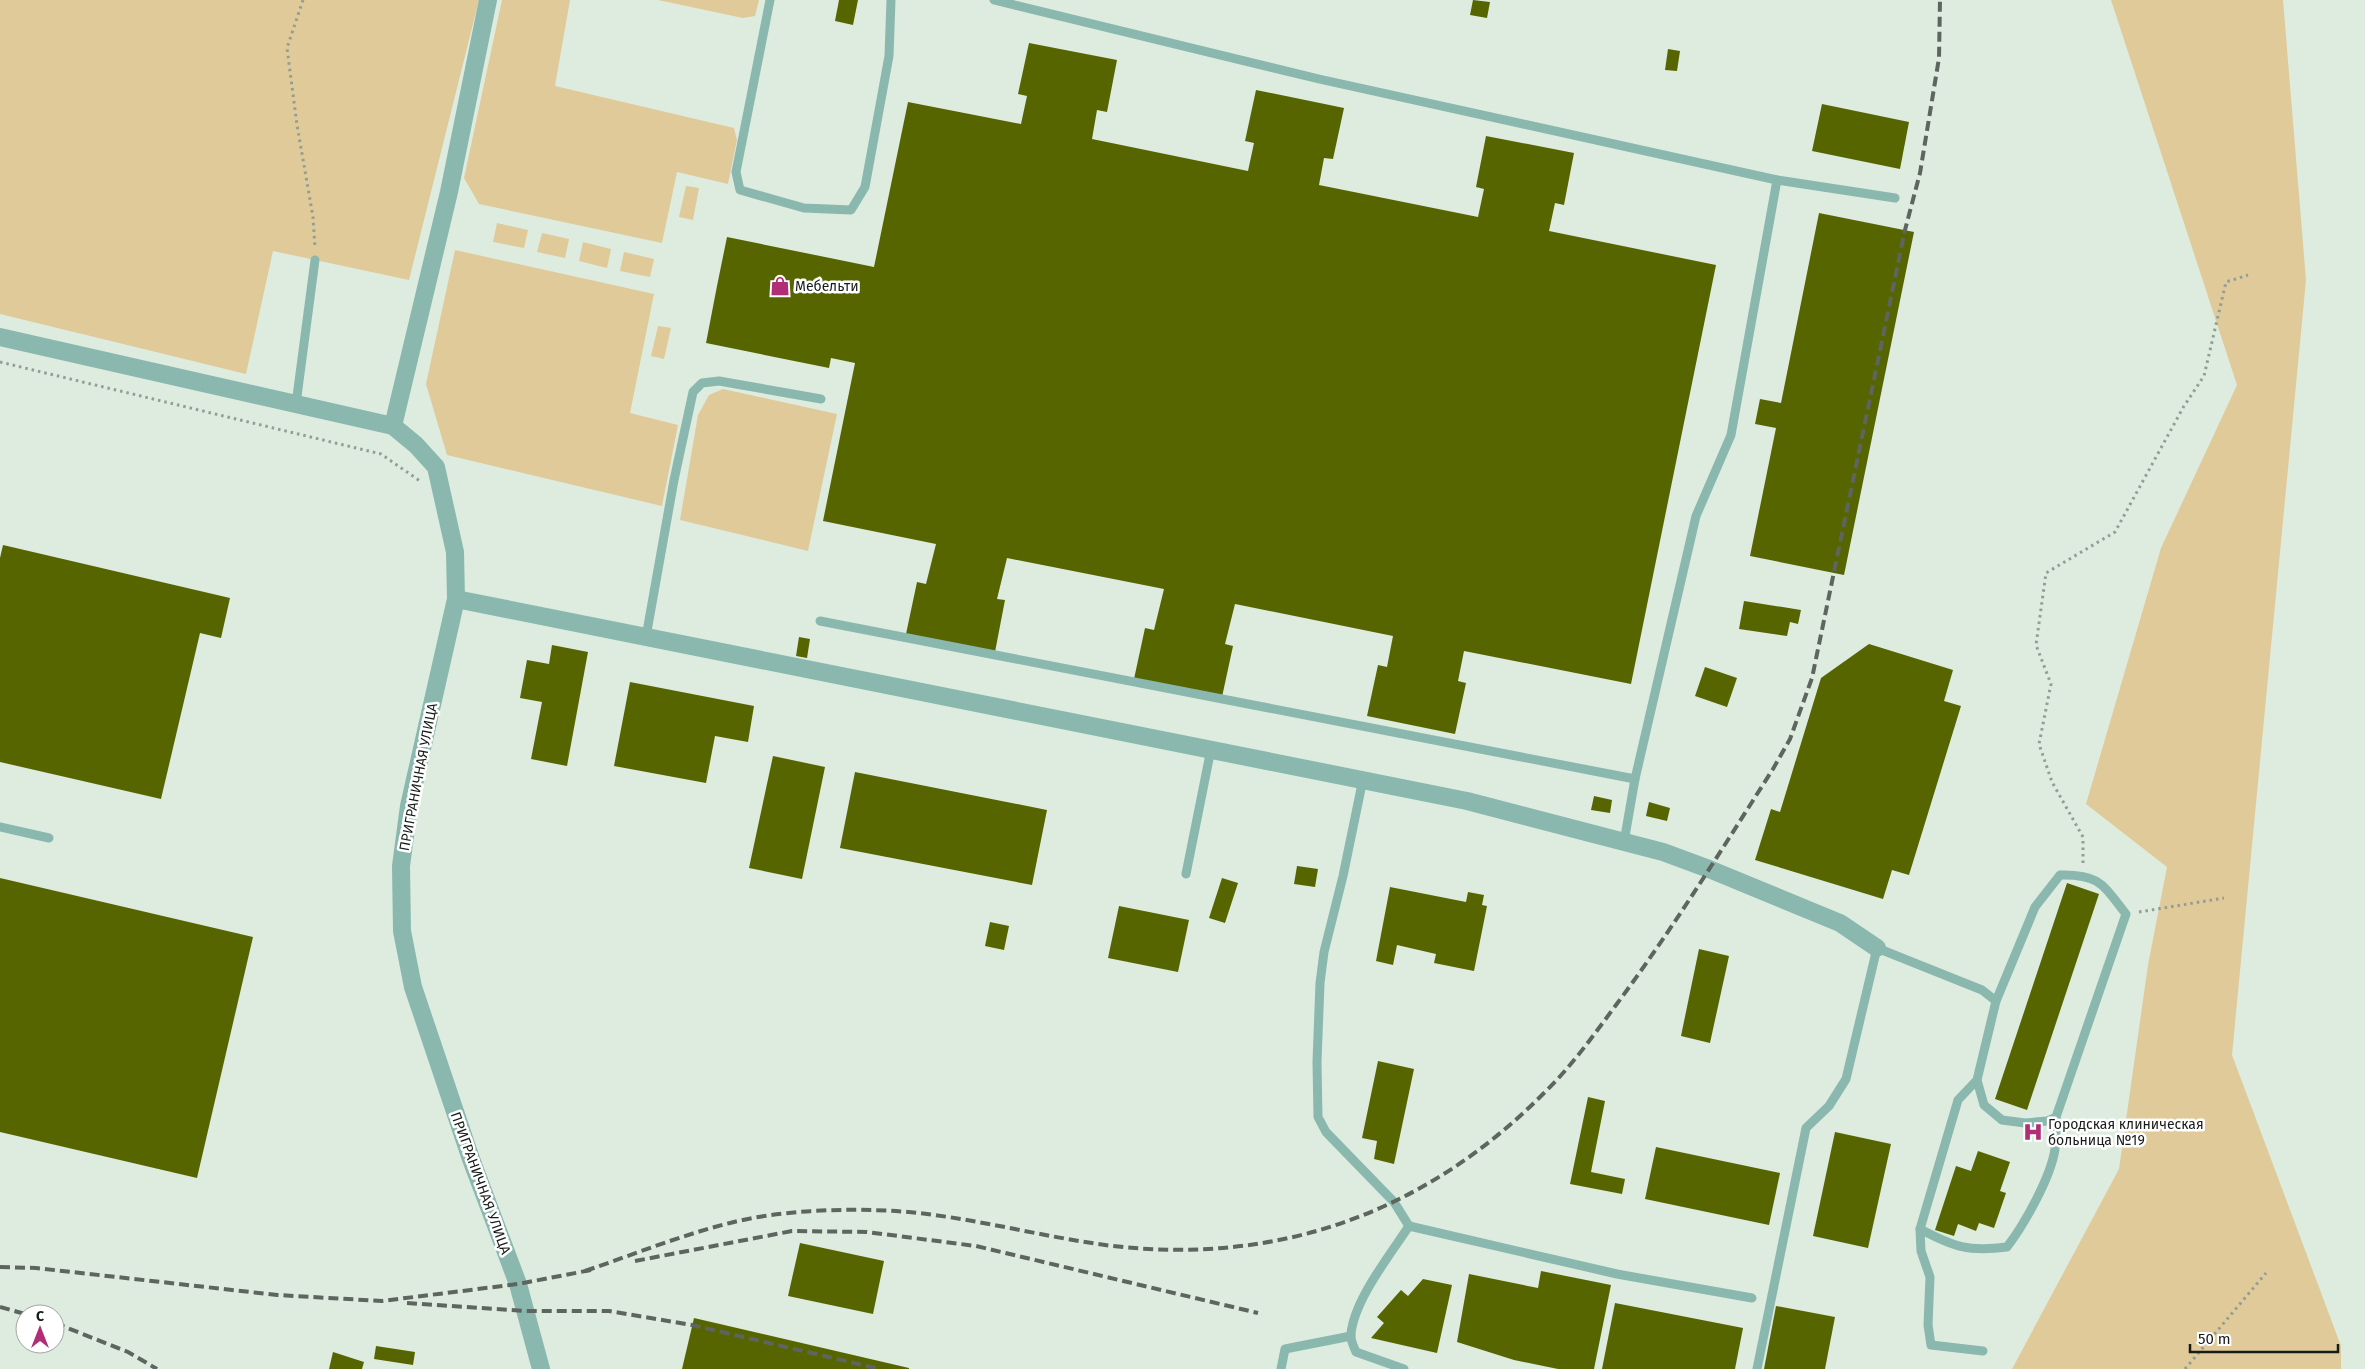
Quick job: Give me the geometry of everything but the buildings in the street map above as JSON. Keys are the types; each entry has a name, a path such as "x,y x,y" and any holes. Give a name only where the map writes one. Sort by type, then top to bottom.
{"street":[{"path":"0,337 393,426 449,192 488,0"},
{"name":"ПРИГРАНИЧНАЯ УЛИЦА","path":"393,426 416,445 436,467 455,552 456,600 409,806 401,866 402,931 413,987 472,1159 518,1284 541,1369"},
{"path":"456,600 1467,801 1662,852 1709,869 1840,923 1877,948"}],"lane":[{"path":"770,0 736,172 740,190 804,208 852,210 865,187 889,56 891,0"},
{"path":"994,0 1320,79 1777,180 1895,198"},
{"path":"1624,842 1635,780 1696,516 1731,435 1777,180"},
{"path":"296,404 315,260"},
{"path":"646,637 674,480 693,392 702,382 719,381 821,399"},
{"path":"820,621 1635,780"},
{"path":"1186,874 1211,749"},
{"path":"1363,780 1322,968 1317,1062 1318,1117 1326,1132 1394,1202 1409,1226 1617,1274 1752,1298"},
{"path":"0,827 50,838"},
{"path":"1920,1229 1950,1245 1981,1251 2007,1247 2022,1228 2044,1181 2054,1151 2056,1118 2126,914 2102,884 2083,874 2060,875 2035,907 1996,1001 1977,1080 1984,1105 2002,1120 2025,1123 2047,1121 2056,1118"},
{"path":"1757,1369 1806,1128 1830,1106 1846,1079 1877,948 1982,990 1996,1001"},
{"path":"1977,1080 1958,1100 1920,1229 1921,1251 1930,1276 1928,1325 1931,1345 1983,1352"},
{"path":"1404,1369 1356,1352 1350,1336 1355,1314 1379,1271 1409,1226"},
{"path":"1281,1369 1285,1349 1350,1336"}],"path":[{"path":"303,0 287,48 297,125 313,217 315,260"},
{"path":"2083,874 2083,837 2052,782 2039,744 2051,684 2036,645 2046,573 2115,532 2184,406 2204,376 2226,282 2248,274"},
{"path":"0,362 381,454 444,498"},
{"path":"2126,914 2224,898"},
{"path":"2185,1369 2266,1273"}],"shaded area":[{"path":"0,0 479,0 409,280 273,251 246,374 0,314"},
{"path":"502,0 570,0 555,86 734,128 737,140 728,184 677,172 662,243 479,204 464,178"},
{"path":"658,0 759,0 755,16 743,18"},
{"path":"2111,0 2283,0 2306,280 2232,1055 2341,1346 2341,1369 2012,1369 2119,1169 2148,965 2167,867 2086,804 2161,548 2237,385"},
{"path":"686,186 699,188 693,220 679,217"},
{"path":"497,223 528,230 524,248 493,242"},
{"path":"542,233 569,239 565,258 537,252"},
{"path":"583,242 611,249 607,268 579,261"},
{"path":"455,250 654,294 630,413 678,425 662,506 447,455 426,384"},
{"path":"624,252 654,259 650,277 620,271"},
{"path":"658,326 671,328 664,359 651,356"},
{"path":"723,389 837,414 808,551 680,520 698,415 709,395"}],"railway":[{"path":"585,1271 673,1240 726,1224 746,1219 811,1211 896,1211 950,1217 1113,1246 1175,1250 1234,1247 1292,1237 1347,1221 1400,1199 1450,1170 1498,1135 1544,1093 1581,1051 1657,948 1735,829 1790,739 1812,678 1905,230 1920,173 1939,58 1940,0"},
{"path":"635,1261 792,1231 867,1232 976,1246 1258,1313"},
{"path":"0,1267 36,1268 277,1295 382,1301 518,1284 591,1270"},
{"path":"407,1303 525,1311 609,1311 692,1325 880,1369"},
{"path":"0,1307 15,1311"},
{"path":"65,1327 128,1352 157,1369"}],"place":[{"name":"Мебельти","path":"780,286"},
{"name":"Городская клиническая больница №19","path":"2033,1132"}]}
